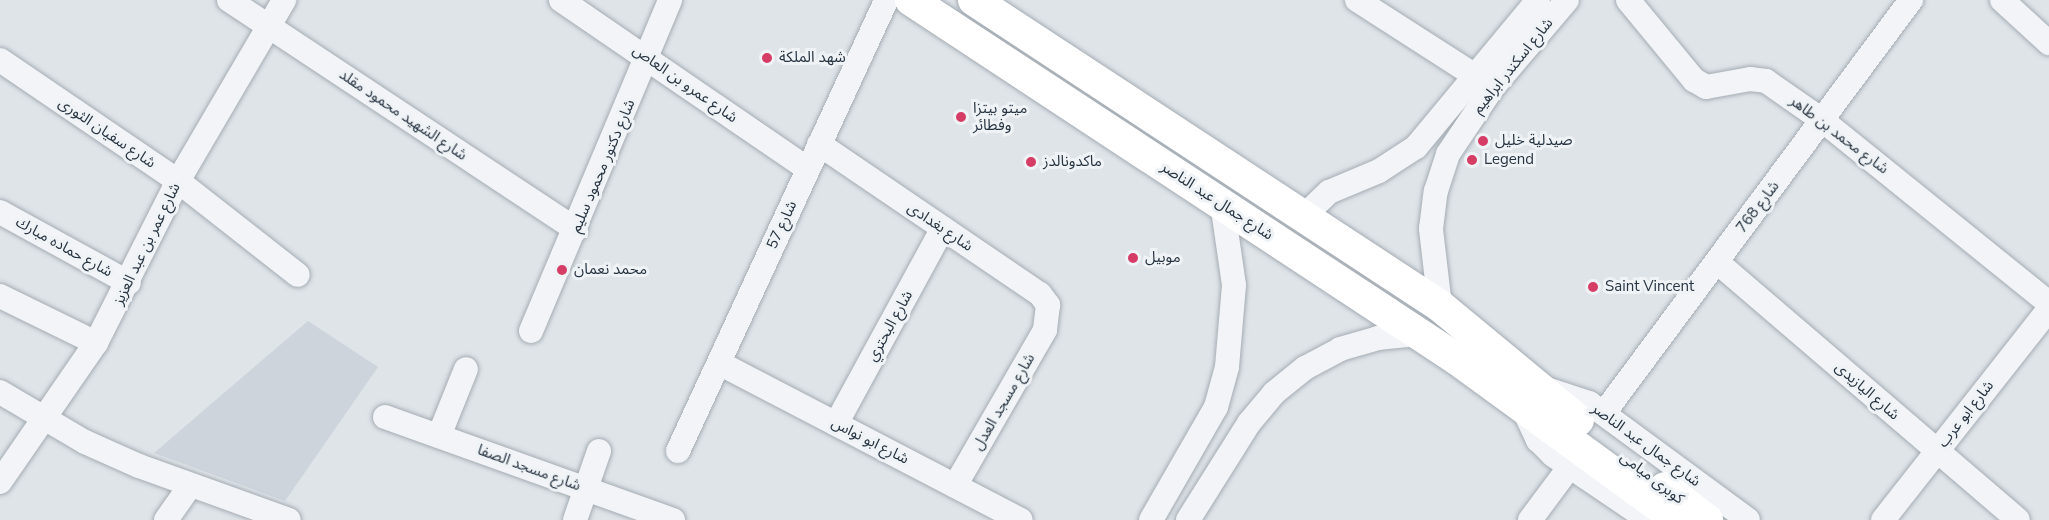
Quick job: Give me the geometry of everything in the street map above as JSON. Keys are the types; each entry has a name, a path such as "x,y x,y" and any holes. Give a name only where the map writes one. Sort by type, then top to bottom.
{"main road":[{"name":"شارع جمال عبد الناصر","path":"911,0 1418,334 1529,395 1589,441"},
{"name":"شارع جمال عبد الناصر","path":"974,0 1306,214 1440,306 1475,331 1529,395"},
{"name":"كوبرى ميامى","path":"1589,441 1678,520"},
{"name":"كوبرى ميامى","path":"1589,441 1707,520"}],"street":[{"name":"شارع الشهيد محمود مقلد","path":"229,0 576,230"},
{"name":"شارع عمر بن عبد العزيز","path":"0,482 45,420 96,342 129,283 178,181 284,0"},
{"name":"شارع عمرو بن العاص","path":"561,0 808,169"},
{"name":"شارع دكتور محمود سليم","path":"531,331 649,59 670,0"},
{"name":"شارع 57","path":"678,451 886,0"},
{"path":"1357,0 1485,82"},
{"name":"شارع اسكندر ابراهيم","path":"1440,306 1432,268 1436,191 1448,154 1485,82 1538,0"},
{"name":"شارع اسكندر ابراهيم","path":"1306,214 1329,192 1379,171 1416,147 1567,0"},
{"name":"شارع محمد بن طاهر","path":"1628,0 1694,80 1706,87 1750,79 1766,81 1822,120 2049,303"},
{"name":"شارع 768","path":"1530,520 1717,261 1911,0"},
{"path":"2002,0 2049,43"},
{"name":"شارع سفيان الثورى","path":"0,60 178,181 298,275"},
{"name":"شارع بغدادى","path":"819,144 1040,294 1050,318"},
{"path":"1151,520 1216,407 1227,367 1234,285 1222,203"},
{"name":"شارع حماده مبارك","path":"0,212 129,283"},
{"name":"شارع البحتري","path":"836,424 943,228"},
{"name":"شارع اليازيدى","path":"1717,261 2018,520"},
{"path":"0,296 96,342"},
{"name":"شارع ابو عرب","path":"1882,520 2049,309"},
{"name":"شارع مسجد العدل","path":"956,486 1050,318"},
{"path":"1188,520 1249,423 1290,380 1340,349 1378,338 1418,334"},
{"name":"شارع ابو نواس","path":"719,363 1021,520"},
{"path":"439,436 466,369"},
{"path":"0,392 45,420 188,488 289,520"},
{"name":"شارع جمال عبد الناصر","path":"1529,395 1538,440 1589,441 1748,520"},
{"name":"شارع مسجد الصفا","path":"385,417 673,520"},
{"name":"شارع جمال عبد الناصر","path":"1589,441 1649,520"},
{"path":"575,520 599,451"},
{"path":"166,520 188,488"}],"shaded area":[{"path":"308,321 378,367 285,501 154,453"}],"place":[{"name":"شهد الملكة","path":"767,58"},
{"name":"ميتو بيتزا وفطائر","path":"961,117"},
{"name":"صيدلية خليل","path":"1483,141"},
{"name":"Legend","path":"1472,160"},
{"name":"ماكدونالدز","path":"1031,162"},
{"name":"موبيل","path":"1133,258"},
{"name":"محمد نعمان","path":"562,270"},
{"name":"Saint Vincent","path":"1593,287"}]}
